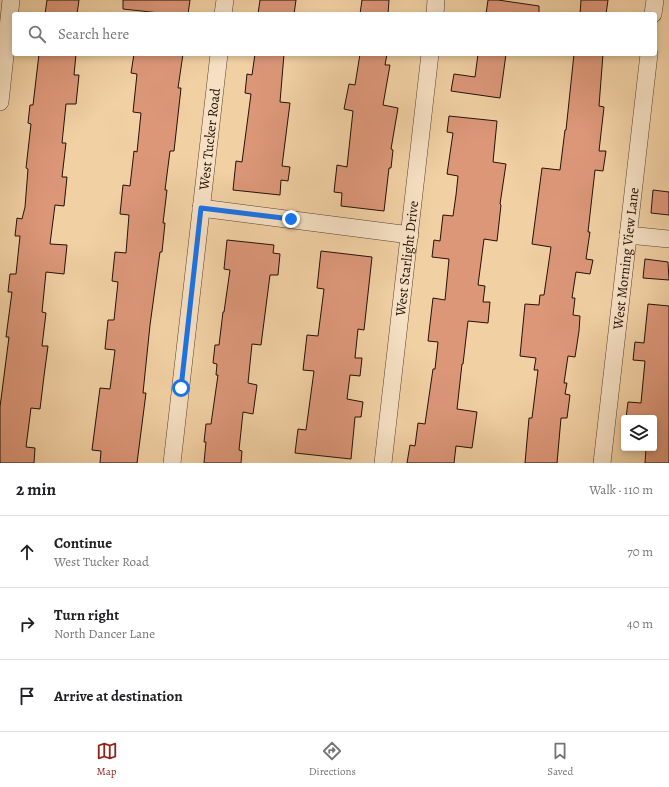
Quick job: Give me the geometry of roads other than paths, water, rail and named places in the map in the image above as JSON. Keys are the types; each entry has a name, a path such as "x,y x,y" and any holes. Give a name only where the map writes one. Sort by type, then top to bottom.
{"street":[{"path":"0,102 11,0"},
{"path":"223,12 225,0"},
{"path":"435,12 436,0"},
{"path":"654,12 655,0"},
{"name":"West Tucker Road","path":"172,463 219,56"},
{"name":"West Starlight Drive","path":"383,463 430,56"},
{"name":"West Morning View Lane","path":"602,463 649,56"},
{"path":"201,208 410,235"},
{"path":"628,235 669,239"}]}
